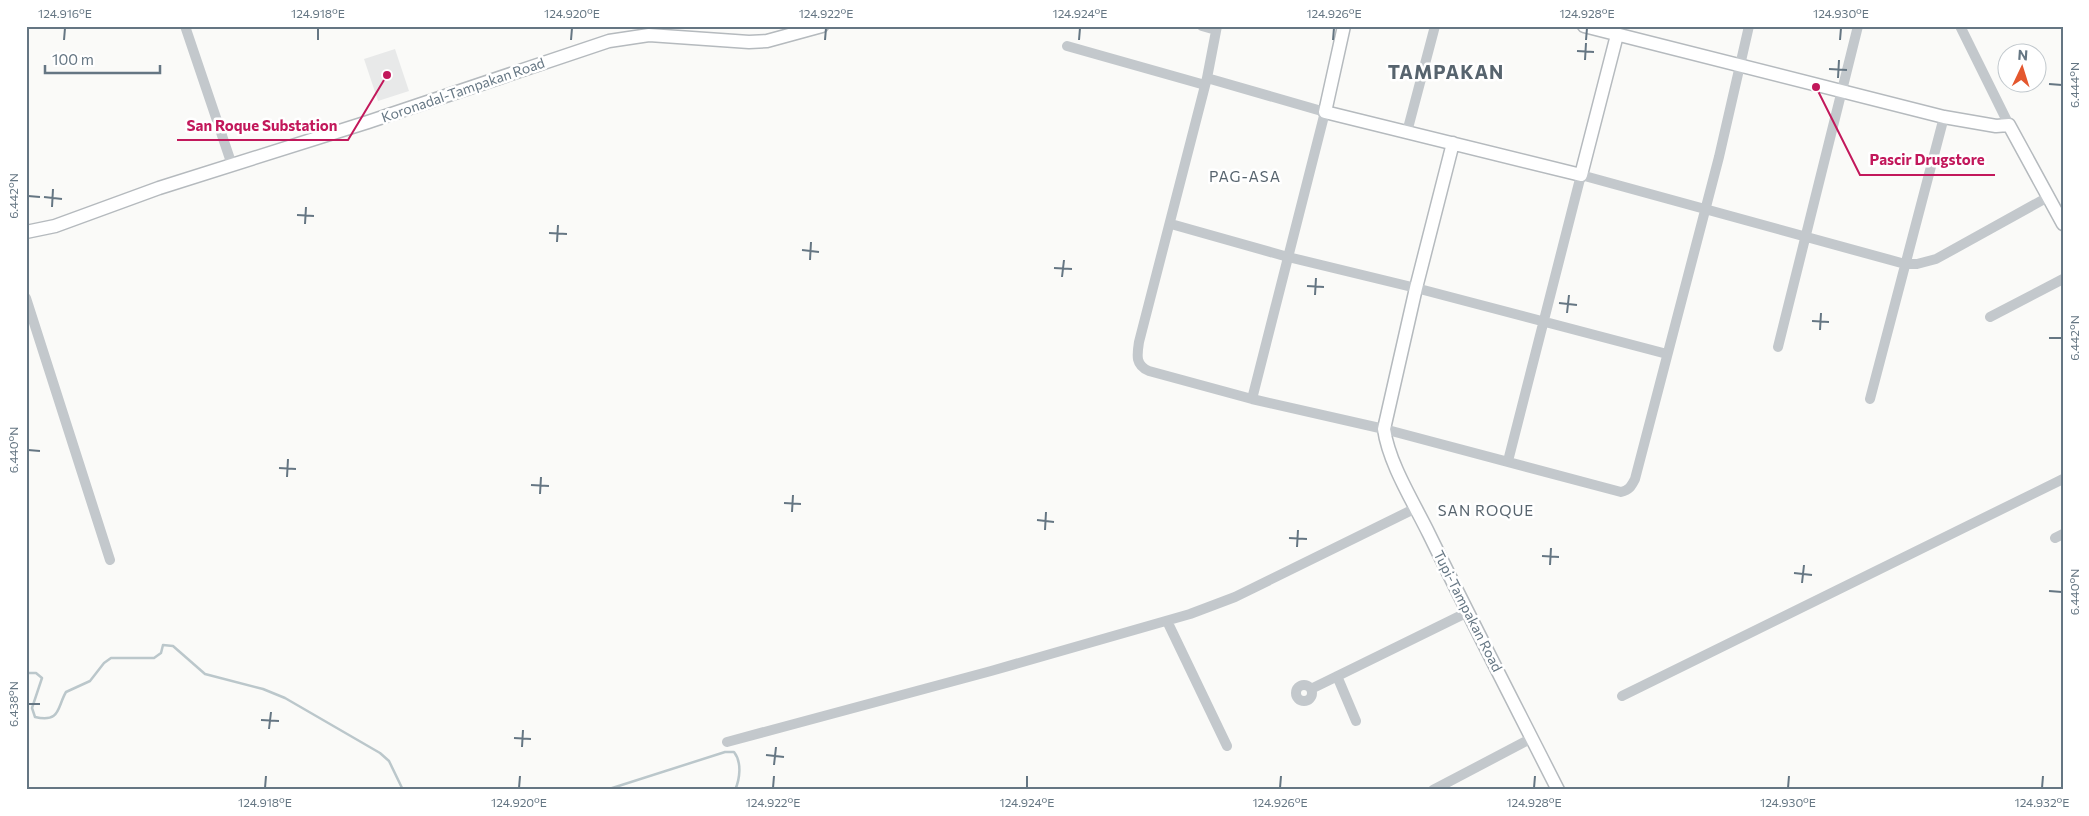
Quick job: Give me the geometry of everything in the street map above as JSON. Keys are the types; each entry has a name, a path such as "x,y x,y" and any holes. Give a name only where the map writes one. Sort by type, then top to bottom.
{"main road":[{"name":"Koronadal-Tampakan Road","path":"26,232 55,226 159,188 368,122 609,40 649,35 749,42 767,41 822,26"},
{"path":"1344,26 1325,112 1581,175 1618,31"},
{"path":"1584,26 1618,31 1741,65 1944,117 1996,126 2010,124 2063,224"},
{"path":"1384,430 1416,288 1453,144"},
{"name":"Tupi-Tampakan Road","path":"1384,430 1390,451 1416,508 1558,790"}],"street":[{"path":"185,26 232,165"},
{"path":"1202,26 1217,28 1206,82 1171,224 1139,342 1137,358 1139,364 1149,371 1252,399 1508,461 1614,492 1627,491 1635,479 1750,26"},
{"path":"1407,132 1436,26"},
{"path":"1778,347 1858,26"},
{"path":"1960,26 2010,124"},
{"path":"1067,46 1325,112 1252,399"},
{"path":"1870,399 1944,117"},
{"path":"1508,461 1581,175 1905,264 1917,264 1936,258 2048,197"},
{"path":"1171,224 1288,257 1416,288 1667,354"},
{"path":"1990,317 2063,278"},
{"path":"26,298 110,560"},
{"path":"1622,696 2063,479"},
{"path":"727,742 991,671 1167,621 1235,597 1416,508"},
{"path":"1311,689 1468,612"},
{"path":"1167,621 1227,746"},
{"path":"1337,676 1356,721"},
{"path":"1433,790 1532,738"}],"shaded area":[{"path":"395,49 409,91 378,101 364,59"}],"waterway":[{"path":"26,673 36,673 42,678 32,708 35,717 50,718 57,712 66,692 90,681 104,663 111,658 154,658 161,653 163,645 173,646 205,674 263,689 285,698 380,753 389,761 403,790"},
{"path":"606,790 725,752 734,752 737,756 739,776 735,790"}],"place":[{"name":"San Roque Substation","path":"387,75"},
{"name":"Pascir Drugstore","path":"1816,87"}],"district":[{"name":"TAMPAKAN","path":"1446,72"},
{"name":"PAG-ASA","path":"1245,177"},
{"name":"SAN ROQUE","path":"1486,511"}]}
